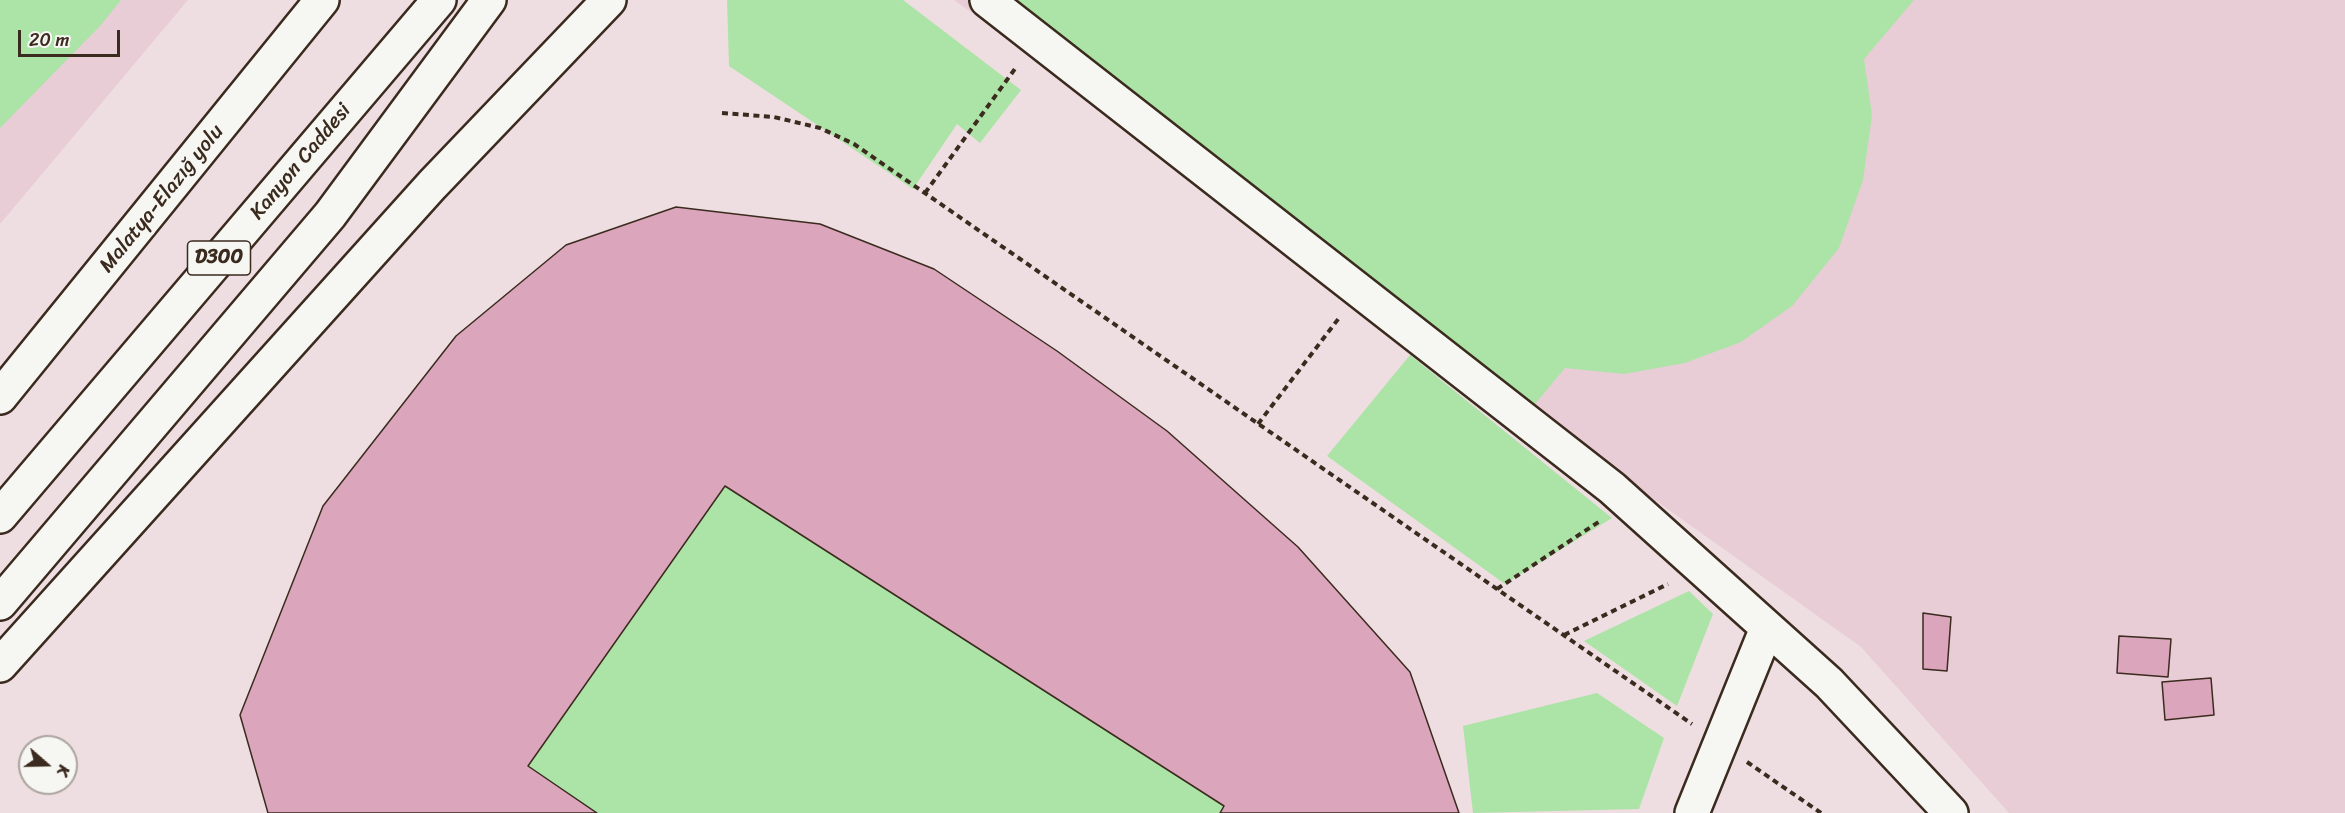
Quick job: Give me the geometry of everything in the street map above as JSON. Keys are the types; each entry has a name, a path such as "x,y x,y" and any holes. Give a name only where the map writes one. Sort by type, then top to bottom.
{"main road":[{"name":"Malatya-Elazığ yolu","path":"0,397 322,0"},
{"name":"Kanyon Caddesi","path":"0,516 439,0"},
{"path":"0,603 330,215 489,0"},
{"path":"0,665 432,185 609,0"},
{"path":"987,0 1628,502 1829,683 1951,813"},
{"path":"0,374 72,311"},
{"path":"1692,813 1767,628"}],"path":[{"path":"925,193 1036,38"},
{"path":"722,113 774,117 820,128 854,144 1821,813"},
{"path":"1258,424 1360,291"},
{"path":"1497,589 1628,502"},
{"path":"1564,635 1701,568"}],"shaded area":[{"path":"0,0 188,0 0,224"},
{"path":"954,0 2345,0 2345,813 2009,813 1861,647"}],"green space":[{"path":"0,0 121,0 100,26 0,128"},
{"path":"727,0 903,0 1021,90 980,143 957,124 913,189 729,66"},
{"path":"1005,0 1914,0 1864,59 1872,115 1863,180 1839,248 1792,306 1741,342 1685,363 1624,374 1565,368 1530,410"},
{"path":"676,207 820,224 934,269 1057,351 1167,431 1298,547 1410,672 1459,813 268,813 240,715 323,506 456,336 566,245"},
{"path":"1410,355 1612,518 1505,584 1327,456"},
{"path":"1689,591 1713,614 1677,706 1584,641"},
{"path":"1597,693 1664,738 1639,809 1473,813 1463,726"}],"building":[{"path":"676,207 820,224 934,269 1057,351 1167,431 1298,547 1410,672 1459,813 1220,813 1224,806 725,486 528,766 597,813 268,813 240,715 323,506 456,336 566,245"},
{"path":"1923,613 1951,617 1947,671 1923,669"},
{"path":"2119,636 2171,639 2168,677 2117,673"},
{"path":"2211,678 2214,715 2165,720 2162,682"}]}
